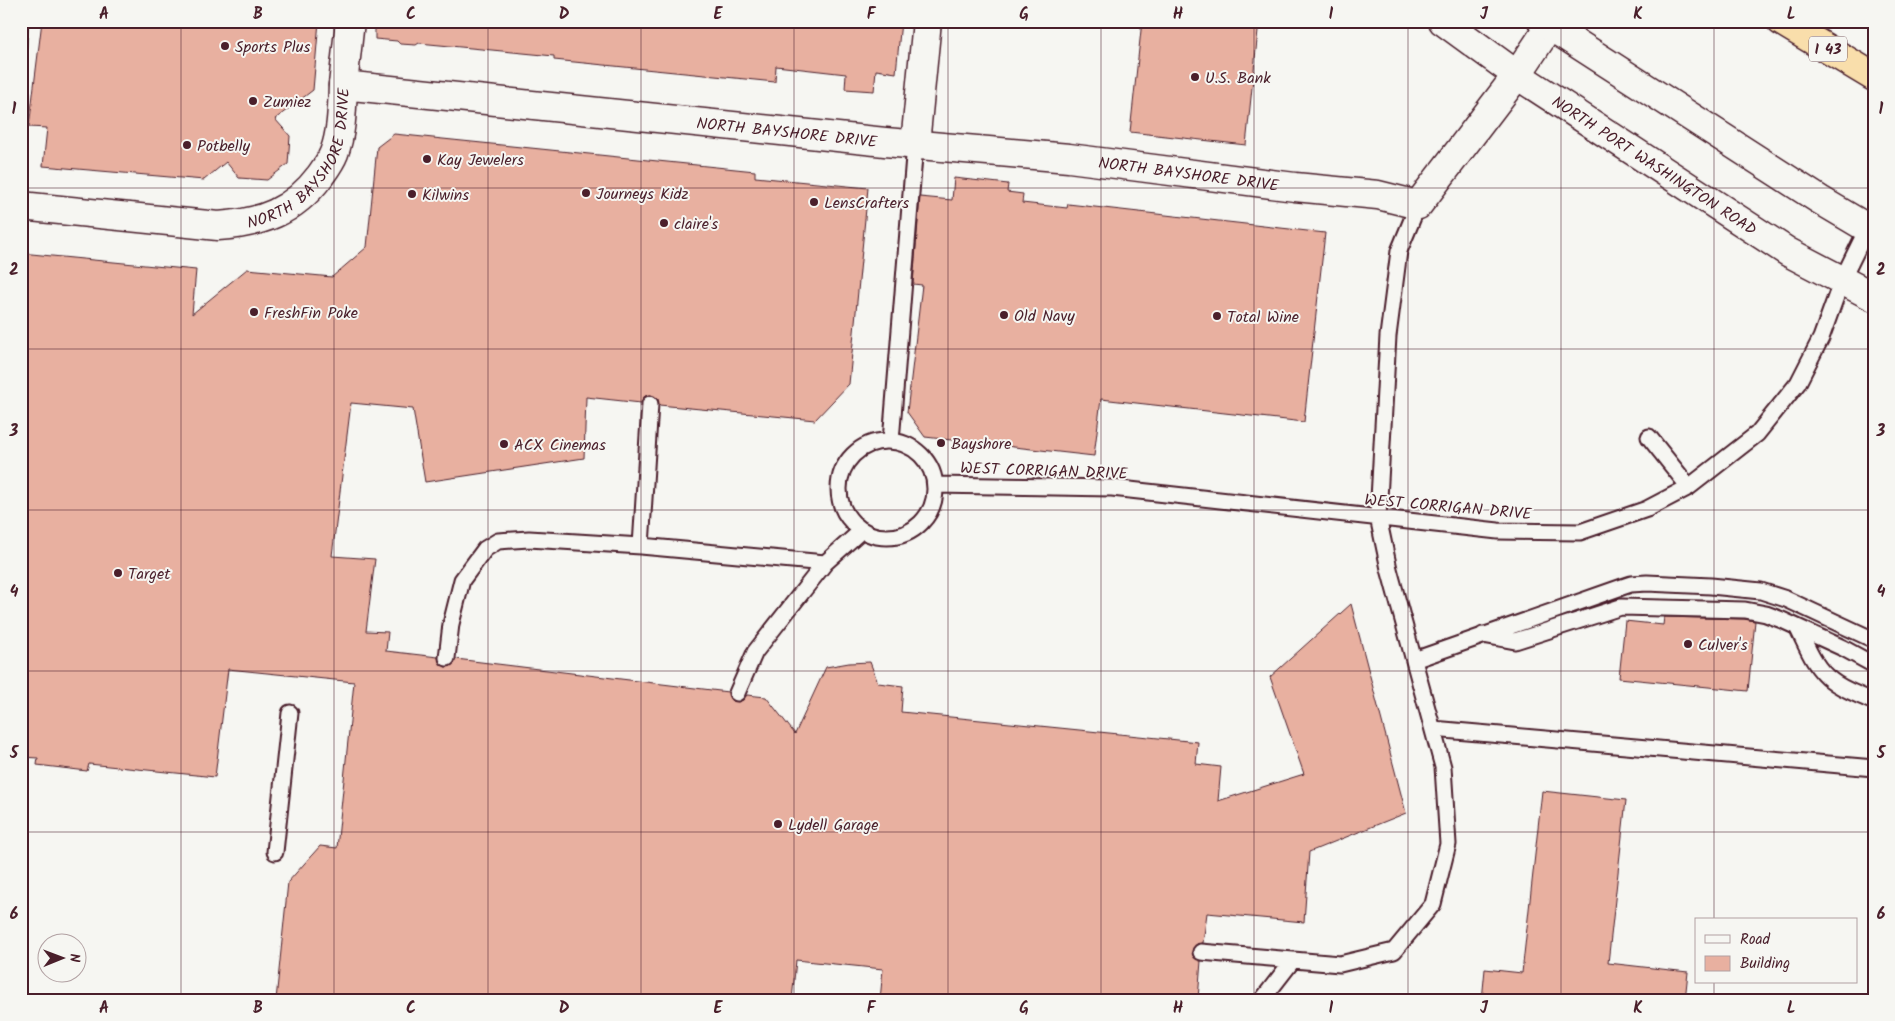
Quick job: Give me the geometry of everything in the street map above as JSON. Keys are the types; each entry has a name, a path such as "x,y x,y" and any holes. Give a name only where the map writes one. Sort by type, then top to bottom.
{"highway":[{"name":"I 43","path":"1781,21 1874,77"}],"street":[{"path":"344,85 350,21"},
{"path":"915,144 927,21"},
{"name":"NORTH PORT WASHINGTON ROAD","path":"1443,21 1517,75 1788,252 1874,297"},
{"path":"1418,205 1517,75 1546,24 1820,200 1871,230"},
{"name":"NORTH BAYSHORE DRIVE","path":"21,206 218,226 244,224 268,218 299,200 313,185 334,153 340,127 344,85 1069,158 1378,196 1418,205"}],"lane":[{"path":"891,441 915,144"},
{"path":"1201,952 1340,964 1394,951 1433,904 1448,844 1443,767 1389,569 1378,517 1388,336 1399,251 1418,205"},
{"name":"WEST CORRIGAN DRIVE","path":"935,485 1112,488 1498,531 1580,532 1647,509 1688,487 1757,434 1798,384 1821,338 1842,280 1871,230"},
{"path":"641,546 650,404"},
{"path":"1649,437 1688,487"},
{"path":"891,441 908,446 921,455 931,469 935,485 934,500 928,514 919,526 906,534 891,538 876,536 862,530 850,521 843,508 839,493 840,476 848,461 860,449 875,442 891,441"},
{"path":"737,693 755,652 825,563 862,530"},
{"path":"447,658 451,624 462,580 485,549 498,541 529,539 641,546 825,563"},
{"path":"1414,660 1631,584 1647,583 1747,589 1774,594 1874,640"},
{"path":"1483,635 1515,642 1621,607 1745,610 1766,614 1797,626 1874,665"},
{"path":"1797,626 1816,662 1828,678 1840,686 1874,702"},
{"path":"274,852 290,713"},
{"path":"1433,728 1869,767"},
{"path":"1262,1000 1293,960"}],"green space":[{"path":"21,21 29,21 21,120"}],"building":[{"path":"42,21 319,21 313,90 275,119 290,136 288,164 267,180 239,178 226,162 204,180 43,166 47,128 29,127"},
{"path":"375,21 901,21 896,73 876,70 874,91 845,89 846,74 776,66 775,82 554,60 554,56 419,43 416,45 400,44 397,41 375,39"},
{"name":"U.S. Bank","path":"1142,21 1259,21 1246,145 1130,132"},
{"path":"394,134 755,171 755,177 868,188 849,384 815,420 659,405 658,399 651,395 645,396 641,403 586,397 584,458 425,482 413,409 351,403 332,556 375,559 366,631 388,632 386,651 438,657 439,662 445,667 451,666 456,659 728,692 730,699 738,702 747,695 766,697 795,734 826,667 870,662 878,683 903,686 901,712 1198,742 1196,764 1221,767 1218,801 1304,774 1270,677 1351,604 1406,813 1309,852 1304,922 1207,913 1203,943 1197,944 1192,951 1193,956 1201,961 1198,999 1179,996 1178,1000 880,1000 883,969 796,960 792,1000 276,1000 288,882 320,846 337,848 354,682 228,669 215,777 89,764 87,771 37,765 38,758 21,757 21,253 196,270 192,314 247,269 332,277 367,247 377,147"},
{"path":"954,178 1008,184 1007,192 1023,194 1022,203 1067,208 1068,204 1325,233 1304,422 1101,399 1094,456 925,437 907,412 922,285 913,284 920,197 952,200"},
{"name":"Culver's","path":"1664,617 1744,619 1755,621 1748,691 1619,678 1625,621 1663,625"},
{"path":"1542,791 1626,800 1608,963 1688,972 1685,1000 1482,1000 1485,969 1522,973"}],"place":[{"name":"Sports Plus","path":"225,46"},
{"name":"U.S. Bank","path":"1195,77"},
{"name":"Zumiez","path":"253,101"},
{"name":"Potbelly","path":"187,145"},
{"name":"Kay Jewelers","path":"427,159"},
{"name":"Journeys Kidz","path":"586,193"},
{"name":"Kilwins","path":"412,194"},
{"name":"LensCrafters","path":"814,202"},
{"name":"claire's","path":"664,223"},
{"name":"FreshFin Poke","path":"254,312"},
{"name":"Old Navy","path":"1004,315"},
{"name":"Total Wine","path":"1217,316"},
{"name":"Bayshore","path":"941,443"},
{"name":"ACX Cinemas","path":"504,444"},
{"name":"Target","path":"118,573"},
{"name":"Culver's","path":"1688,644"},
{"name":"Lydell Garage","path":"778,824"}]}
